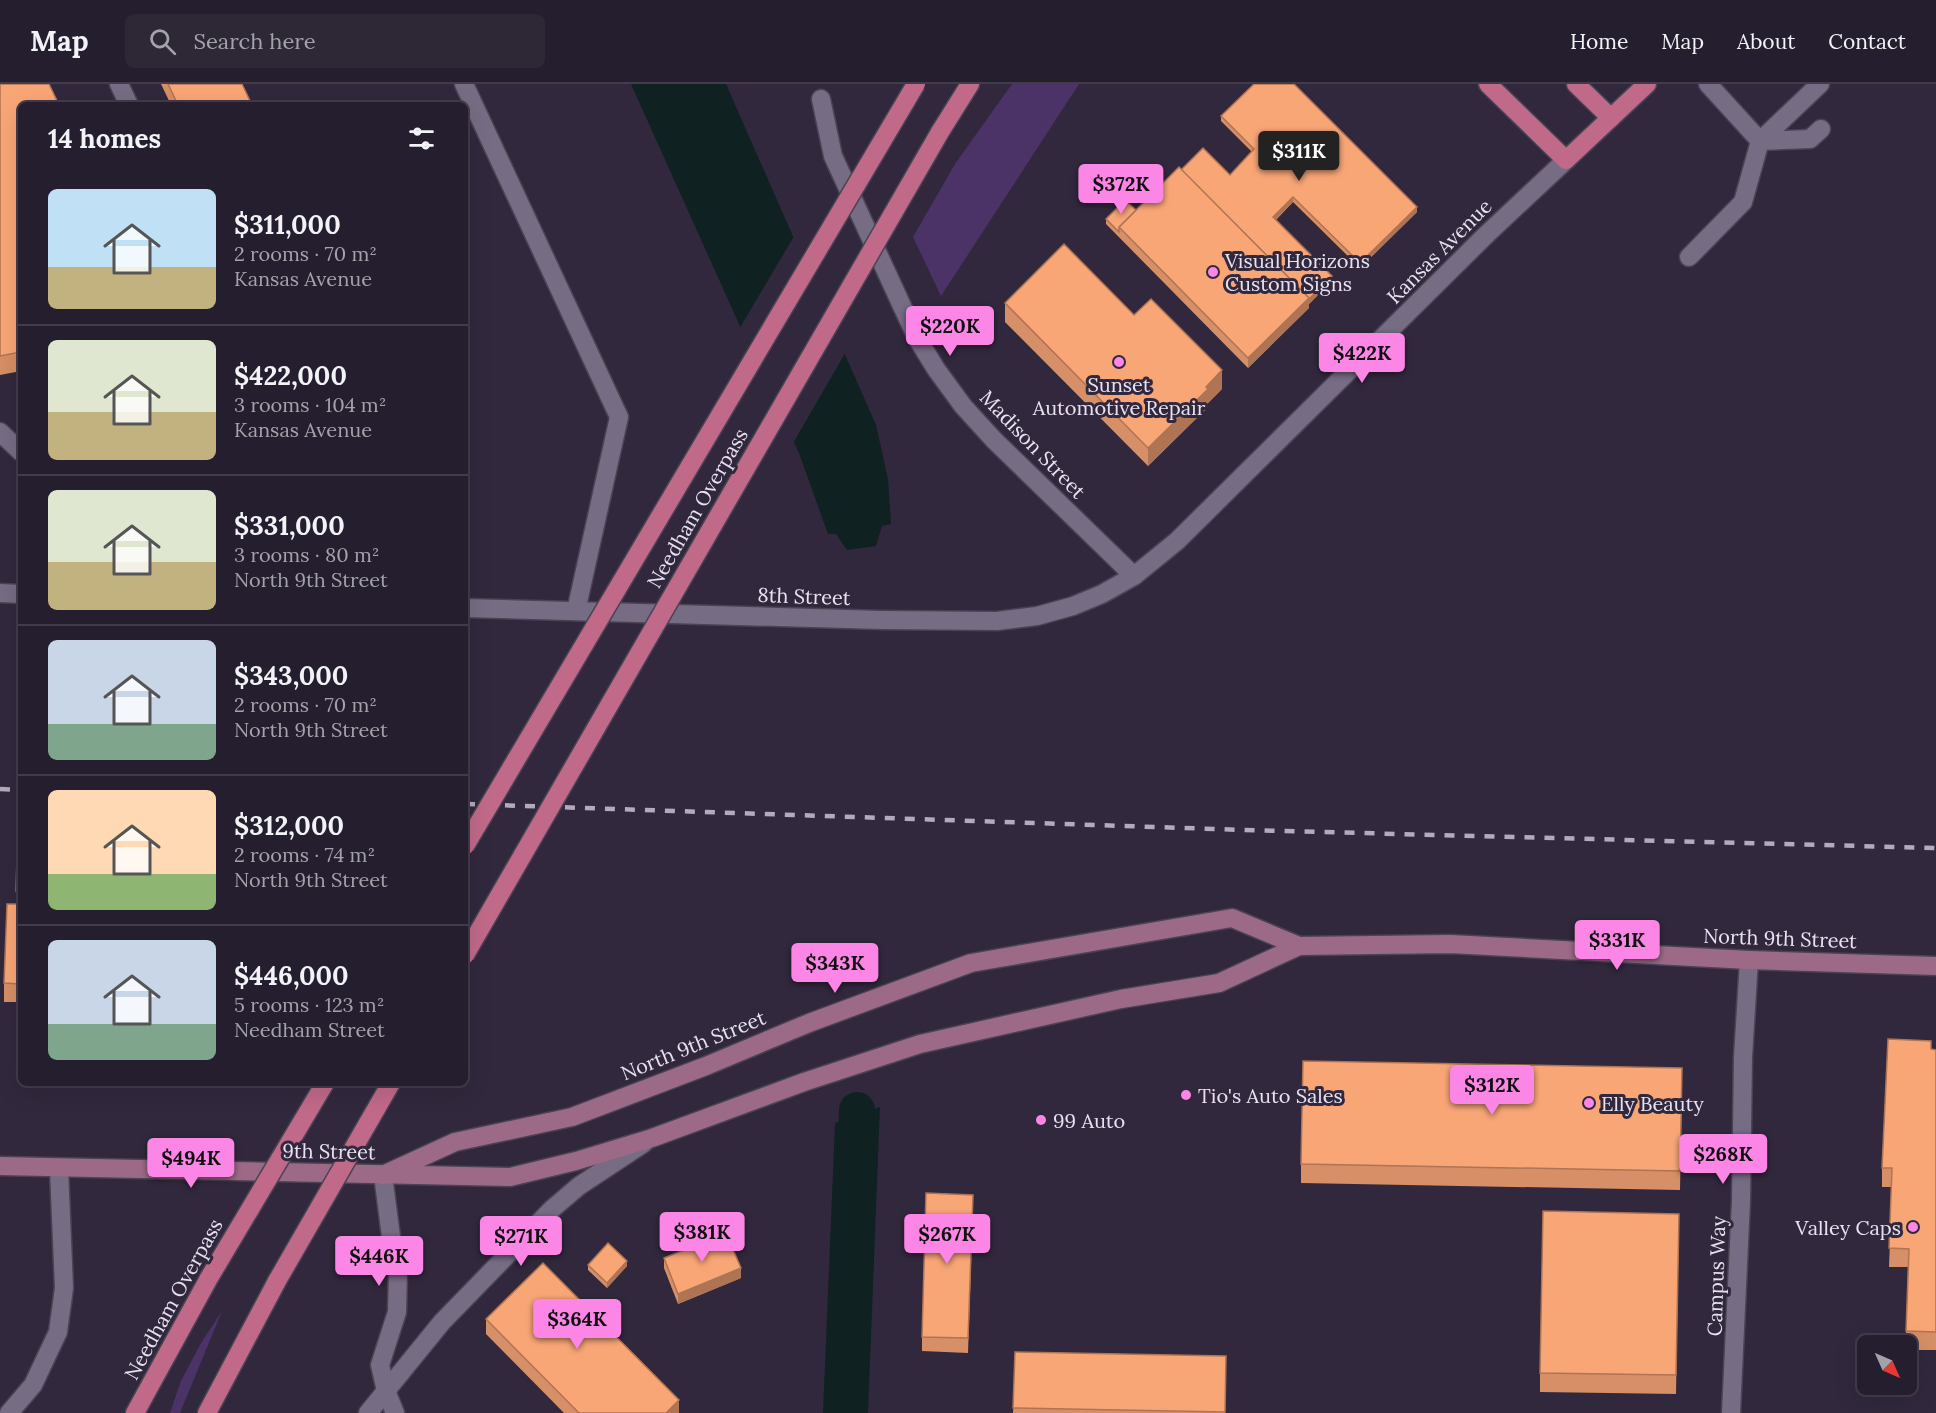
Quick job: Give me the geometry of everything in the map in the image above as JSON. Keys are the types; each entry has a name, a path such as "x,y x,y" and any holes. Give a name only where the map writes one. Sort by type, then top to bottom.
{"main road":[{"name":"Needham Overpass","path":"468,841 916,84"},
{"name":"Needham Overpass","path":"468,950 940,132 970,84"},
{"path":"1488,84 1566,160"},
{"path":"1576,84 1611,118"},
{"name":"Kansas Avenue","path":"1566,160 1647,84"},
{"name":"North 9th Street","path":"383,1174 455,1142 572,1117 706,1066 808,1023 971,963 1232,918 1299,946 1450,944 1749,960 1936,966"},
{"name":"North 9th Street","path":"652,1138 804,1082 920,1044 1121,999 1219,983 1299,946"},
{"name":"Needham Overpass","path":"135,1413 209,1278 323,1086"},
{"path":"207,1413 277,1281 389,1086"},
{"name":"9th Street","path":"0,1166 510,1177 576,1161 652,1138"}],"street":[{"path":"119,84 128,102"},
{"path":"464,84 619,417 576,611"},
{"path":"1708,84 1760,141 1810,140 1821,129"},
{"path":"1689,257 1743,202 1760,141 1820,84"},
{"name":"Madison Street","path":"821,99 833,156 917,338 936,369 963,406 994,440 1134,576"},
{"name":"Kansas Avenue","path":"1134,576 1177,542 1487,234 1566,160"},
{"path":"0,432 18,449"},
{"name":"8th Street","path":"468,608 881,620 997,621 1037,616 1073,606 1102,594 1134,576"},
{"path":"0,593 18,594"},
{"name":"Campus Way","path":"1731,1413 1741,1200 1743,1057 1749,960"},
{"path":"368,1413 442,1322 552,1209 579,1186 652,1138"},
{"path":"9,1413 33,1385 58,1332 64,1288 59,1169"},
{"path":"383,1174 393,1252 398,1270 397,1312 380,1365 386,1391 395,1413"}],"shaded area":[{"path":"631,84 726,84 876,425 888,479 891,524 882,526 876,546 847,550 836,534 828,534 799,453"},
{"path":"1012,84 1079,84 941,296 913,237 955,164"},
{"path":"880,1107 868,1413 823,1413 835,1123"},
{"path":"222,1311 180,1413 170,1413 181,1381 201,1343"}],"pier":[{"path":"796,233 847,350 792,445 738,331"}],"building":[{"path":"0,84 49,84 58,102 18,102 18,353 0,356"},
{"path":"168,84 242,84 251,102 177,102"},
{"path":"1254,84 1294,84 1417,207 1360,263 1293,197 1273,217 1332,276 1309,299 1181,170 1203,148 1230,175 1254,149 1221,116"},
{"name":"Visual Horizons Custom Signs","path":"1179,167 1309,298 1248,358 1119,227"},
{"path":"1125,200 1136,210 1119,227 1119,232 1106,219"},
{"name":"Sunset Automotive Repair","path":"1064,244 1134,315 1151,299 1222,370 1206,387 1208,389 1148,448 1005,303"},
{"path":"17,859 18,859 18,891 16,891"},
{"path":"7,904 18,904 18,984 4,983"},
{"name":"Valley Caps","path":"1888,1039 1931,1041 1931,1049 1936,1050 1936,1332 1906,1331 1909,1249 1889,1248 1892,1168 1882,1168"},
{"path":"1303,1061 1682,1068 1680,1171 1301,1164"},
{"path":"926,1193 973,1195 968,1338 922,1337"},
{"path":"1543,1211 1679,1214 1676,1375 1540,1373"},
{"path":"726,1233 741,1268 678,1294 664,1258"},
{"path":"608,1243 627,1261 607,1283 588,1265"},
{"path":"543,1263 679,1400 666,1413 579,1413 486,1319"},
{"path":"1015,1352 1226,1356 1225,1412 1013,1408"}],"waterway":[{"path":"855,1164 857,1110"}],"railway":[{"path":"0,789 18,790"},
{"path":"468,804 1245,830 1936,848"}],"place":[{"name":"Visual Horizons Custom Signs","path":"1213,272"},
{"name":"Sunset Automotive Repair","path":"1119,362"},
{"name":"Tio's Auto Sales","path":"1186,1095"},
{"name":"Elly Beauty","path":"1589,1103"},
{"name":"99 Auto","path":"1041,1120"},
{"name":"Valley Caps","path":"1913,1227"}]}
